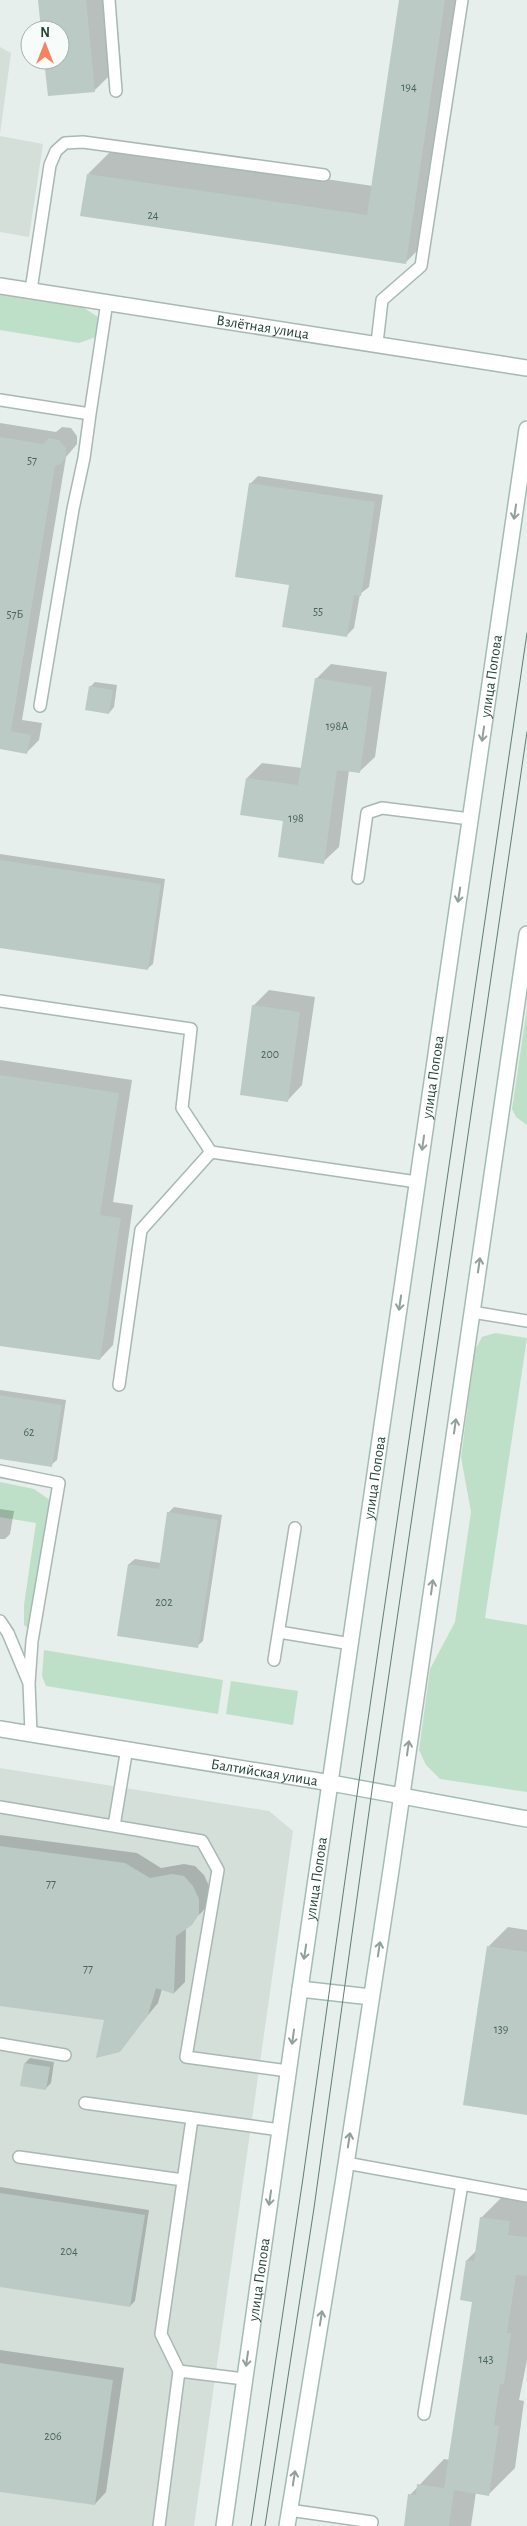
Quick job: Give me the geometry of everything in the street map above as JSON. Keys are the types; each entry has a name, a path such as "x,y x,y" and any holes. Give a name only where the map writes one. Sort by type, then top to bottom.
{"main road":[{"name":"Взлётная улица","path":"0,286 527,368"},
{"name":"улица Попова","path":"224,2526 288,2071 527,429"},
{"path":"287,2526 346,2163 527,934"},
{"name":"Балтийская улица","path":"0,1729 127,1748 527,1819"},
{"path":"300,1988 371,1997"}],"lane":[{"path":"109,0 116,92"},
{"path":"376,344 382,300 421,266 462,0"},
{"path":"32,290 50,165 56,151 65,142 83,142 324,175"},
{"path":"40,706 73,508 84,458 107,302"},
{"path":"0,400 90,414"},
{"path":"358,878 367,813 382,808 470,819"},
{"path":"0,1001 191,1029 182,1108 211,1152 417,1182"},
{"path":"119,1385 140,1230 211,1152"},
{"path":"472,1312 527,1321"},
{"path":"0,1471 59,1483 32,1641 29,1683 31,1733"},
{"path":"274,1660 295,1528"},
{"path":"0,1621 8,1633 29,1683"},
{"path":"279,1632 351,1644"},
{"path":"114,1826 127,1748"},
{"path":"0,1807 202,1841 218,1870 186,2057 288,2071"},
{"path":"0,2044 65,2055"},
{"path":"85,2103 280,2130"},
{"path":"159,2526 179,2371 161,2334 192,2119"},
{"path":"18,2157 184,2180"},
{"path":"346,2163 527,2196"},
{"path":"424,2414 462,2184"},
{"path":"179,2371 244,2379"},
{"path":"289,2510 372,2522 371,2526"}],"shaded area":[{"path":"0,47 11,53 0,134"},
{"path":"0,136 43,144 29,237 0,232"},
{"path":"0,1768 269,1811 293,1831 194,2526 0,2526"}],"green space":[{"path":"0,294 81,306 98,317 96,337 79,343 0,330"},
{"path":"527,1008 527,1125 516,1117 512,1109"},
{"path":"495,1333 527,1338 485,1618 527,1625 527,1792 440,1779 426,1765 419,1750 430,1669 455,1622 471,1512 461,1457 475,1350 482,1337"},
{"path":"0,1482 34,1489 50,1500 33,1597 30,1630 24,1625 24,1605 36,1523 0,1517"},
{"path":"44,1650 223,1680 218,1714 46,1686 42,1676"},
{"path":"231,1681 298,1691 293,1725 226,1714"}],"building":[{"path":"38,0 86,0 95,92 48,96 45,70 70,70 70,20 40,20"},
{"path":"399,0 445,0 406,264 80,216 87,174 367,215"},
{"path":"0,437 43,444 49,438 59,440 66,448 66,457 61,464 55,466 11,731 31,735 27,754 0,749"},
{"path":"249,483 375,502 361,596 354,595 347,637 282,627 289,585 235,577"},
{"path":"315,678 372,687 360,773 337,770 324,864 278,857 283,821 240,815 246,778 298,785"},
{"path":"89,686 113,690 109,714 85,710"},
{"path":"0,860 161,884 148,970 0,948"},
{"path":"252,1005 300,1012 288,1102 240,1095"},
{"path":"0,1075 119,1093 100,1215 121,1218 100,1360 0,1346"},
{"path":"0,1395 62,1405 52,1467 0,1459"},
{"path":"167,1512 218,1520 198,1648 117,1636 128,1564 159,1569"},
{"path":"0,1846 125,1863 150,1878 172,1874 184,1876 193,1886 199,1899 199,1914 192,1925 176,1936 174,1994 156,1988 148,2015 120,2052 96,2058 104,2020 0,2006"},
{"path":"487,1946 527,1952 527,2115 463,2105"},
{"path":"24,2063 50,2067 46,2090 20,2086"},
{"path":"0,2193 145,2215 130,2307 0,2287"},
{"path":"480,2217 510,2221 508,2235 527,2237 527,2276 516,2275 507,2333 511,2333 504,2384 500,2384 494,2425 499,2426 489,2496 454,2490 449,2526 404,2526 408,2494 416,2495 417,2484 444,2488 472,2302 460,2300 466,2260 474,2261"},
{"path":"0,2363 113,2380 95,2505 0,2492"}],"tram line":[{"path":"251,2526 527,633"},
{"path":"265,2526 314,2208 372,1790 527,732"}]}
